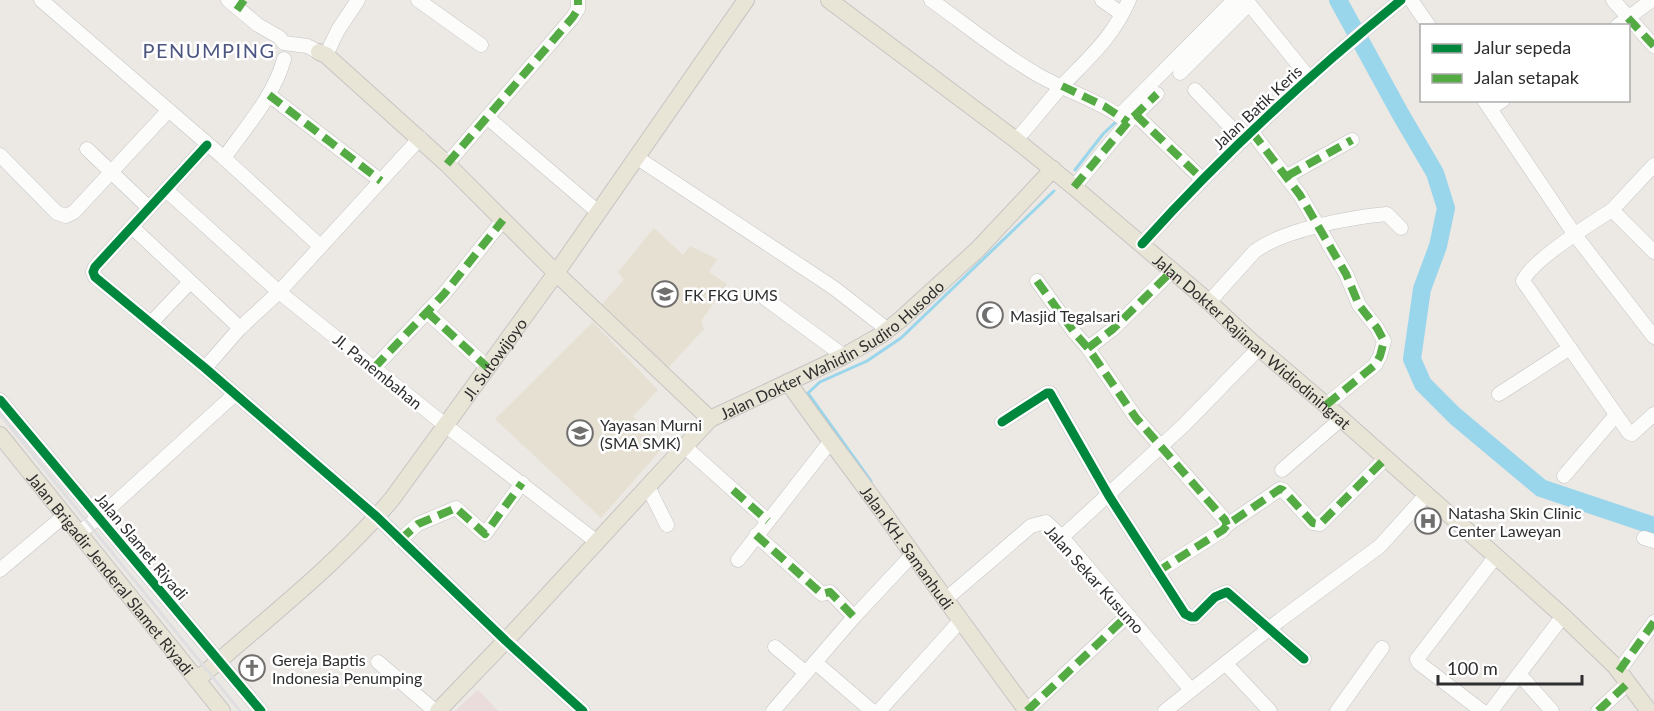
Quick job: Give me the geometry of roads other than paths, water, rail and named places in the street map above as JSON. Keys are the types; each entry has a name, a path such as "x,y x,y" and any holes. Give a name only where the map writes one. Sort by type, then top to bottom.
{"main road":[{"name":"Jl. Sutowijoyo","path":"196,680 321,571 377,517 556,273 746,0"},
{"name":"Jalan Dokter Rajiman Widiodiningrat","path":"829,0 1053,169 1173,270 1563,616 1624,677 1649,711"},
{"path":"322,54 420,138 556,273 710,419"},
{"name":"Jalan Dokter Wahidin Sudiro Husodo","path":"437,711 506,641 710,419 844,356 888,330 978,249 1053,169"},
{"name":"Jalan KH. Samanhudi","path":"788,382 888,518 912,555 947,598 960,621 1029,709"},
{"name":"Jalan Brigadir Jenderal Slamet Riyadi","path":"0,435 222,711"}],"street":[{"path":"40,0 224,158 320,246"},
{"path":"287,49 307,46 322,54 358,0"},
{"path":"418,0 481,45"},
{"path":"447,164 573,17 578,9 578,0"},
{"path":"931,0 1017,63 1046,80 1126,117 1202,179"},
{"path":"1102,0 1122,14"},
{"path":"1016,140 1062,86 1113,32 1129,0"},
{"path":"1074,187 1126,117 1234,0"},
{"name":"Jalan Batik Keris","path":"1142,244 1202,179 1247,136 1348,43 1401,0"},
{"path":"1411,0 1428,24"},
{"path":"1613,0 1622,22 1652,0"},
{"path":"1180,73 1247,1 1310,79"},
{"path":"237,3 258,26 279,37 287,49"},
{"path":"1630,28 1654,46"},
{"path":"224,158 269,95 278,77 287,49"},
{"path":"1195,90 1247,136 1287,176 1346,274 1359,305 1384,341 1375,365 1326,405"},
{"path":"1126,117 1157,94"},
{"path":"269,95 381,181"},
{"path":"1487,105 1527,167 1575,234 1654,337"},
{"path":"0,155 57,213 66,216 74,212 168,111"},
{"path":"488,118 598,212"},
{"path":"205,368 240,328 279,292 420,138"},
{"path":"1287,176 1352,140"},
{"path":"207,144 95,267 93,272 95,277 205,368 377,517 506,641 583,711"},
{"path":"87,149 149,208"},
{"path":"636,157 834,288 888,330"},
{"path":"1654,165 1612,210 1575,234 1523,279 1630,434 1654,414"},
{"name":"Jl. Panembahan","path":"166,190 279,292 445,425 597,542"},
{"path":"1612,210 1654,252"},
{"path":"1209,302 1263,246 1278,238 1348,218 1387,214 1401,228"},
{"path":"374,368 455,281 504,220"},
{"path":"132,227 240,328"},
{"path":"1088,348 1122,321 1173,270"},
{"path":"1037,280 1088,348 1136,418 1227,525"},
{"path":"151,323 190,282"},
{"path":"766,299 844,356"},
{"path":"427,312 487,367"},
{"path":"1062,537 1161,446 1259,348"},
{"path":"1498,394 1570,348"},
{"path":"1002,422 1050,393 1108,496 1188,616 1195,617 1215,597 1227,592 1304,659"},
{"path":"79,533 99,518 235,394"},
{"name":"Jalan Slamet Riyadi","path":"0,400 261,711"},
{"path":"1564,476 1616,415"},
{"path":"1282,470 1341,419"},
{"path":"738,560 830,442"},
{"path":"684,446 768,522"},
{"path":"1157,572 1281,489 1313,524 1320,524 1386,458"},
{"path":"400,540 418,524 456,508 485,534 522,483"},
{"path":"648,487 667,525"},
{"path":"1166,711 1269,629 1380,546 1426,495"},
{"path":"0,570 64,516"},
{"name":"Jalan Sekar Kusumo","path":"947,598 1035,524 1043,522 1050,524 1191,690"},
{"path":"756,535 822,594 830,592 854,617"},
{"path":"773,711 854,617 912,555"},
{"path":"1482,711 1419,663 1417,659 1496,556"},
{"path":"1029,709 1128,615"},
{"path":"1491,711 1563,616"},
{"path":"879,711 960,621"},
{"path":"1598,711 1624,677 1654,622"},
{"path":"775,647 811,667 872,711"},
{"path":"1337,711 1382,648"},
{"path":"378,662 437,711"},
{"path":"1226,664 1270,711"},
{"path":"1519,674 1552,711"}],"waterway":[{"path":"1338,0 1435,173 1446,208 1438,246 1422,289 1412,359 1423,384 1455,416 1541,488 1654,526"},
{"path":"1075,170 1103,134 1119,119"},
{"path":"871,481 808,393 820,382 867,361 901,338 1054,191"}],"railway":[{"path":"0,414 240,711"}],"place":[{"name":"FK FKG UMS","path":"665,294"},
{"name":"Masjid Tegalsari","path":"990,315"},
{"name":"Yayasan Murni (SMA SMK)","path":"580,433"},
{"name":"Natasha Skin Clinic Center Laweyan","path":"1428,521"},
{"name":"Gereja Baptis Indonesia Penumping","path":"252,668"}],"district":[{"name":"PENUMPING","path":"209,50"}]}
